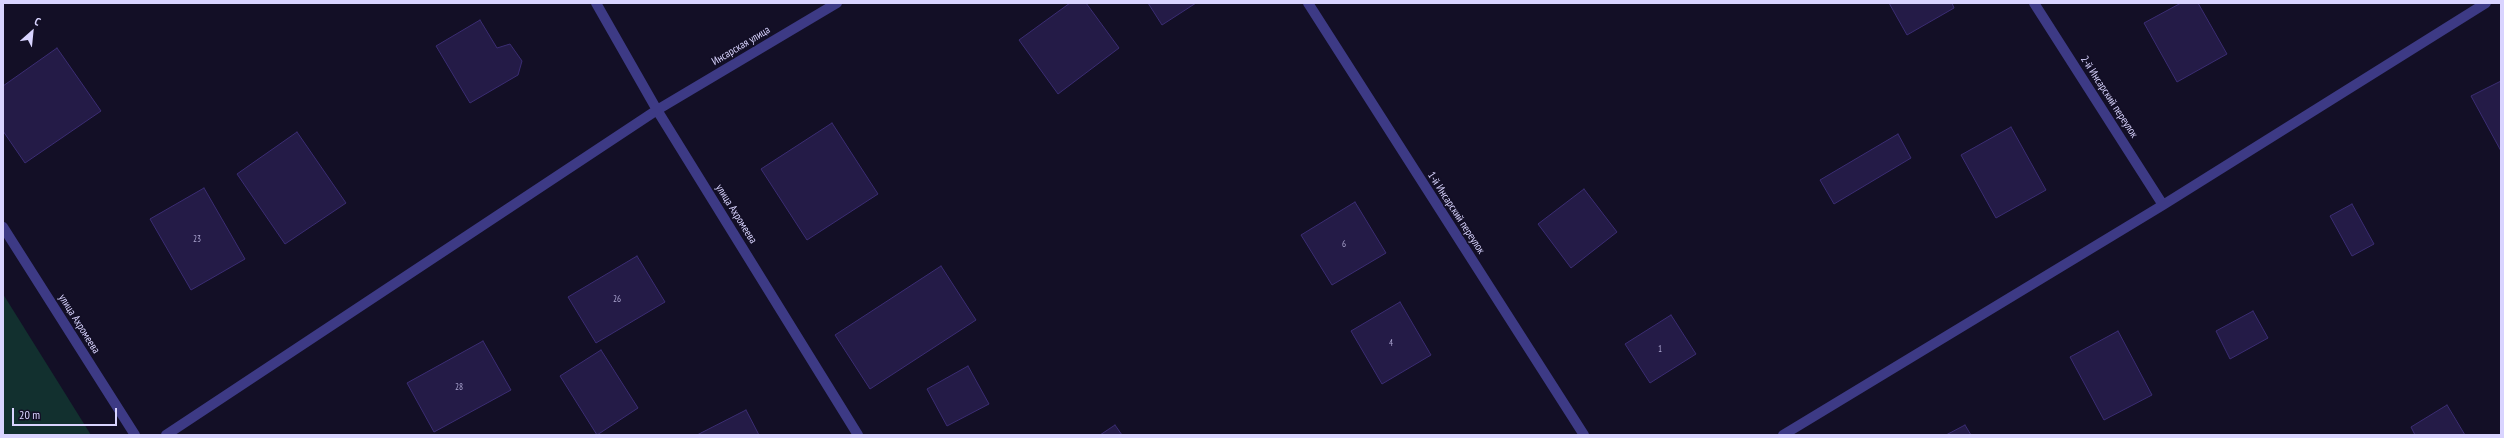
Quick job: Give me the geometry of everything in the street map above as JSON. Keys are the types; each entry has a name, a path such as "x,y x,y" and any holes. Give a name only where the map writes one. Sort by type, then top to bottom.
{"street":[{"name":"улица Ахромеева","path":"596,3 657,110 858,435"},
{"name":"Инсарская улица","path":"166,435 657,110 837,3"},
{"name":"1-й Инсарский переулок","path":"1308,3 1584,435"},
{"name":"2-й Инсарский переулок","path":"2034,3 2163,205"},
{"path":"1783,435 2163,205 2486,3"},
{"name":"улица Ахромеева","path":"3,227 134,435"}],"green space":[{"path":"3,294 91,435 3,435"}],"building":[{"path":"1070,3 1086,3 1119,48 1058,94 1019,40"},
{"path":"1148,3 1196,3 1162,25"},
{"path":"1889,3 1952,3 1954,8 1907,35"},
{"path":"2181,3 2198,3 2227,54 2177,82 2144,23"},
{"path":"480,20 497,48 510,44 522,61 518,75 470,103 436,46"},
{"path":"57,48 101,111 25,163 3,131 3,86"},
{"path":"2501,81 2501,151 2471,96"},
{"path":"832,123 878,194 807,240 761,169"},
{"path":"2011,127 2046,190 1996,218 1961,155"},
{"path":"297,132 346,203 285,244 237,174"},
{"path":"1898,134 1911,158 1834,204 1820,180"},
{"path":"204,188 245,259 191,290 150,219"},
{"path":"1584,189 1617,232 1571,268 1538,224"},
{"path":"1355,202 1386,253 1332,285 1301,235"},
{"path":"2352,204 2374,244 2352,256 2330,216"},
{"path":"637,256 665,302 596,343 568,297"},
{"path":"941,266 976,320 870,389 835,335"},
{"path":"1400,302 1431,355 1382,384 1351,331"},
{"path":"2253,311 2268,338 2230,359 2216,331"},
{"path":"1671,315 1696,354 1650,383 1625,344"},
{"path":"2118,331 2152,395 2104,420 2070,357"},
{"path":"483,341 511,390 434,432 407,383"},
{"path":"601,350 638,408 597,435 560,376"},
{"path":"968,366 989,404 947,426 927,389"},
{"path":"2447,405 2465,435 2415,435 2411,427"},
{"path":"746,410 759,435 697,435"},
{"path":"1115,425 1122,435 1100,435"},
{"path":"1965,425 1971,435 1946,435"}]}
